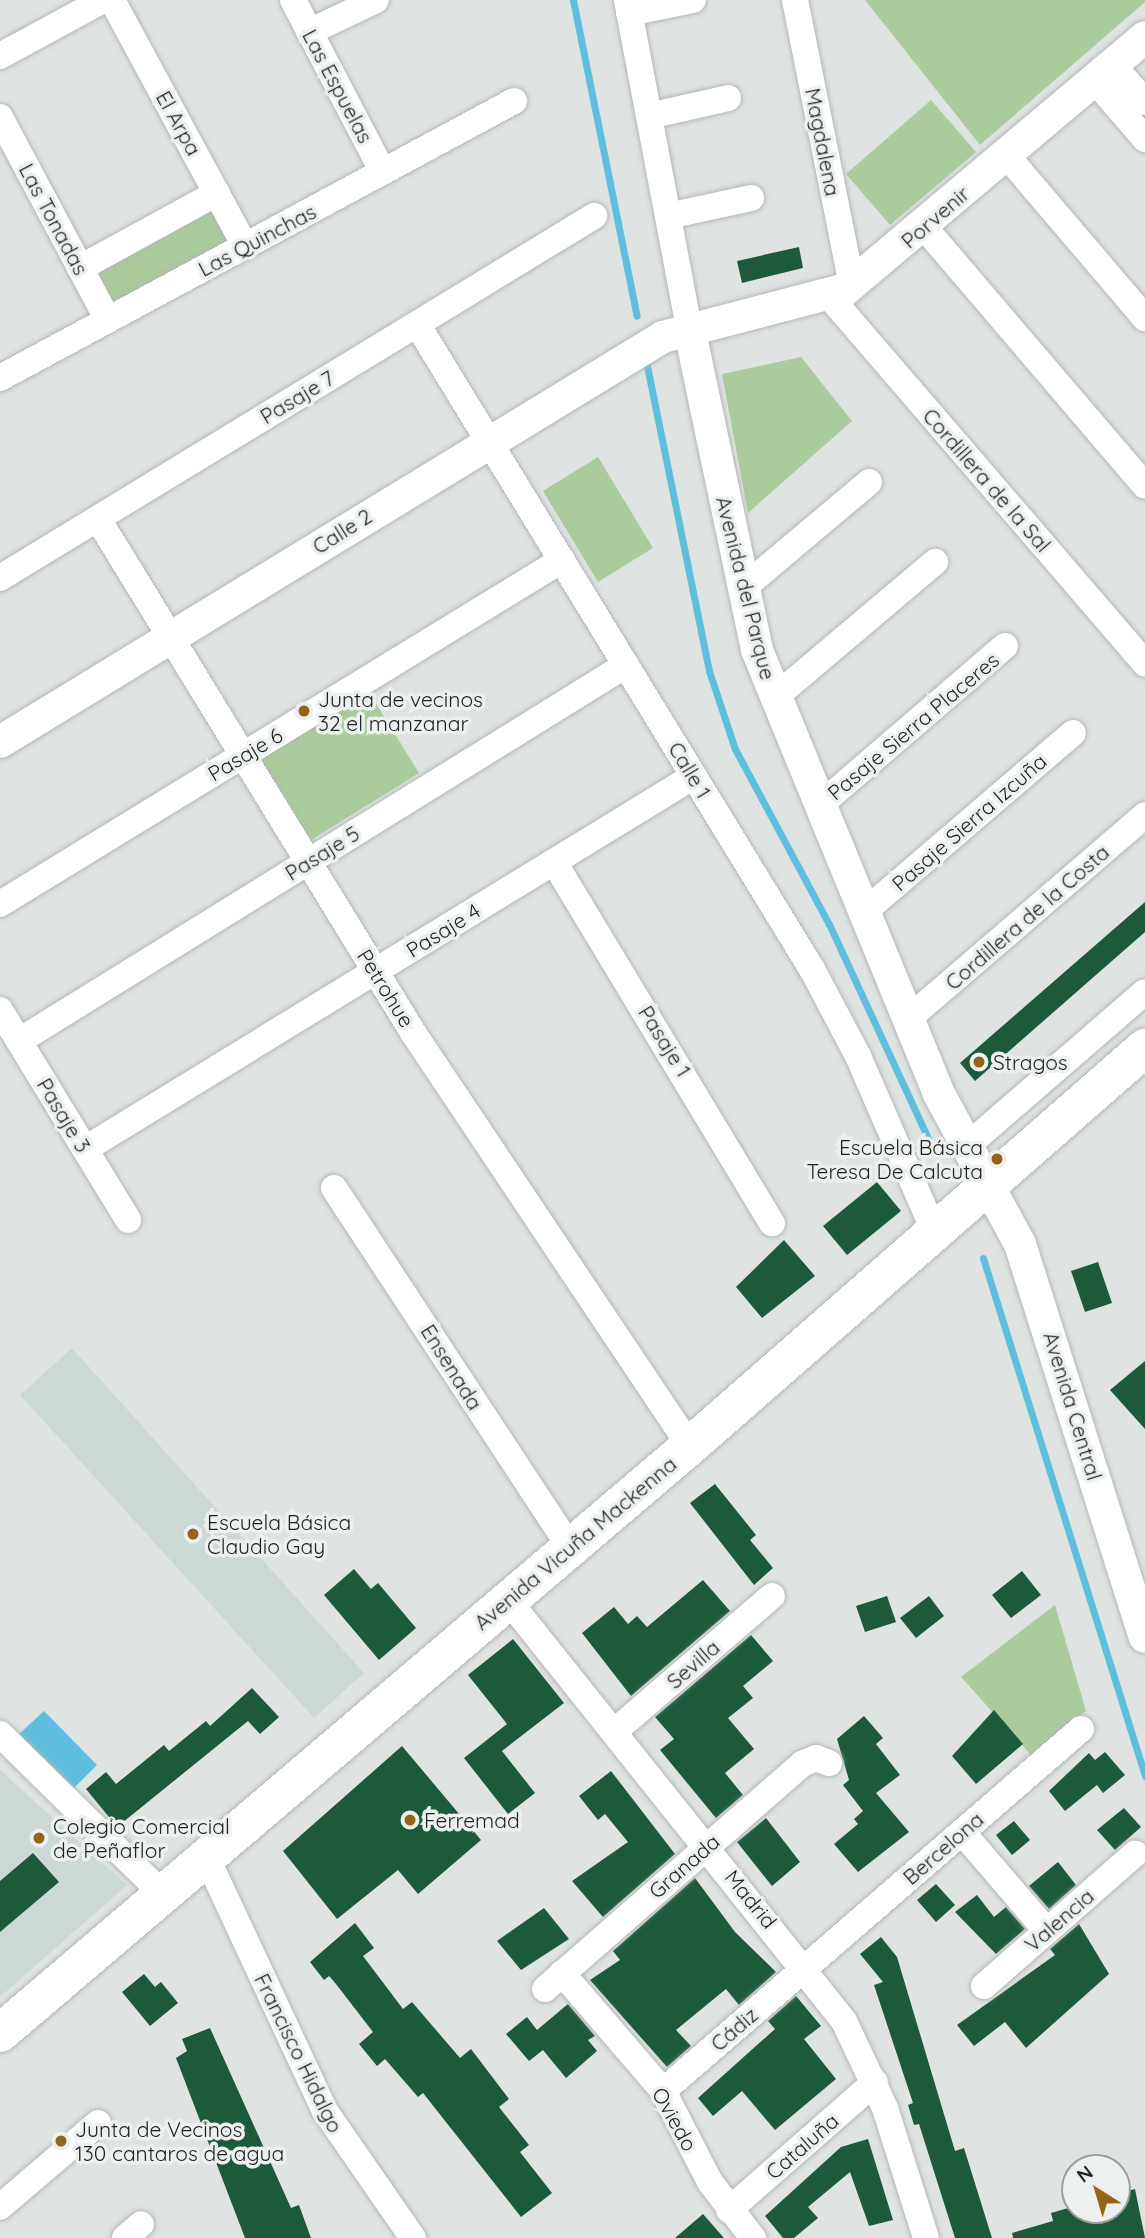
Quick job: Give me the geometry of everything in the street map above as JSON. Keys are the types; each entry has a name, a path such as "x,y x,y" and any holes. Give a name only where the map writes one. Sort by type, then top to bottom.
{"main road":[{"name":"Avenida Vicuña Mackenna","path":"0,2033 690,1446 988,1181 1145,1048"}],"street":[{"path":"0,56 103,0"},
{"name":"El Arpa","path":"112,0 245,246"},
{"name":"Las Espuelas","path":"293,0 383,172"},
{"path":"309,32 376,0"},
{"path":"628,7 693,0"},
{"name":"Magdalena","path":"795,0 840,290"},
{"name":"Avenida del Parque","path":"628,7 689,327 743,589 774,698 908,1019 967,1146 988,1181"},
{"name":"Porvenir","path":"689,327 840,290 924,227 1145,37"},
{"path":"1104,73 1145,102"},
{"path":"1104,73 1145,139"},
{"path":"649,116 728,97"},
{"name":"Las Quinchas","path":"0,378 514,101"},
{"name":"Las Tonadas","path":"0,117 108,320"},
{"path":"1007,156 1145,318"},
{"path":"80,268 217,193"},
{"path":"668,216 751,198"},
{"name":"Pasaje 7","path":"0,579 594,216"},
{"path":"924,227 1145,486"},
{"name":"Cordillera de la Sal","path":"840,290 1145,664"},
{"name":"Calle 1","path":"417,324 839,1018 934,1231"},
{"name":"Calle 2","path":"0,742 488,440 689,327"},
{"path":"743,589 869,482"},
{"name":"Petrohue","path":"98,519 375,971 690,1446"},
{"name":"Pasaje 6","path":"0,904 562,560"},
{"path":"774,698 935,562"},
{"name":"Pasaje Sierra Placeres","path":"820,805 1005,646"},
{"name":"Pasaje 5","path":"19,1041 626,665"},
{"name":"Pasaje Sierra Izcuña","path":"864,912 1073,733"},
{"name":"Pasaje 4","path":"85,1149 694,776"},
{"name":"Cordillera de la Costa","path":"908,1019 1145,815"},
{"name":"Pasaje 1","path":"554,862 772,1223"},
{"path":"967,1146 1145,992"},
{"name":"Pasaje 3","path":"0,1010 128,1220"},
{"name":"Avenida Central","path":"988,1181 1033,1279 1145,1637"},
{"name":"Ensenada","path":"334,1188 570,1547"},
{"name":"Sevilla","path":"615,1731 772,1596"},
{"name":"Madrid","path":"508,1600 805,1966 844,2021 875,2082 926,2238"},
{"name":"Bercelona","path":"805,1966 1081,1729"},
{"path":"0,1734 162,1894"},
{"name":"Granada","path":"553,1981 802,1764 816,1758 829,1763"},
{"path":"962,1832 1046,1931"},
{"name":"Valencia","path":"984,1986 1135,1854"},
{"name":"Francisco Hidalgo","path":"206,1856 325,2111 414,2238"},
{"name":"Cádiz","path":"663,2091 805,1966"},
{"name":"Oviedo","path":"553,1981 663,2091 729,2210 753,2238"},
{"name":"Cataluña","path":"729,2210 875,2082"},
{"path":"0,2207 98,2123"}],"shaded area":[{"name":"Escuela Básica Claudio Gay","path":"72,1348 364,1673 314,1718 20,1395"},
{"name":"Colegio Comercial de Peñaflor","path":"0,1770 127,1885 0,1997"}],"green space":[{"path":"865,0 1145,0 1145,2 980,145"},
{"path":"931,100 976,152 890,225 846,174"},
{"path":"211,204 234,243 111,309 89,270"},
{"path":"801,357 852,421 748,513 722,374"},
{"path":"598,457 653,548 598,582 543,491"},
{"path":"367,689 419,773 311,840 259,757"},
{"path":"1055,1605 1086,1711 1031,1755 961,1677"}],"water":[{"path":"44,1711 97,1765 72,1790 18,1735"}],"building":[{"path":"799,247 803,268 742,283 737,261"},
{"path":"1145,902 1145,932 975,1081 960,1063"},
{"path":"877,1182 901,1211 847,1255 823,1226"},
{"path":"784,1240 815,1276 762,1318 736,1287"},
{"path":"1098,1262 1112,1303 1085,1312 1071,1271"},
{"path":"1145,1361 1145,1429 1110,1390"},
{"path":"715,1484 756,1535 750,1540 773,1568 754,1585 690,1503"},
{"path":"354,1569 371,1589 378,1583 416,1628 379,1660 324,1595"},
{"path":"1022,1571 1041,1595 1011,1618 992,1595"},
{"path":"703,1580 730,1611 631,1696 582,1633 614,1607 628,1624 637,1616 647,1627"},
{"path":"887,1596 896,1622 865,1632 856,1606"},
{"path":"929,1596 944,1616 916,1638 900,1618"},
{"path":"751,1635 773,1661 743,1686 753,1698 728,1718 754,1749 725,1773 743,1795 716,1818 660,1750 674,1739 655,1717"},
{"path":"513,1639 564,1703 502,1751 535,1793 508,1814 464,1758 507,1724 468,1675"},
{"path":"252,1688 279,1717 260,1734 248,1721 117,1827 86,1789 106,1772 116,1784 164,1745 169,1751 206,1721 210,1726"},
{"path":"994,1710 1023,1744 976,1784 952,1756"},
{"path":"864,1716 883,1738 876,1744 900,1775 876,1793 909,1832 858,1872 834,1844 858,1824 854,1819 863,1811 843,1785 849,1780 837,1739"},
{"path":"402,1746 481,1840 418,1894 398,1870 337,1919 283,1851"},
{"path":"1105,1752 1125,1775 1103,1793 1097,1785 1065,1811 1049,1791 1089,1753 1095,1760"},
{"path":"611,1771 675,1854 603,1917 572,1881 628,1842 605,1814 598,1820 579,1796"},
{"path":"1124,1808 1141,1827 1115,1850 1097,1830"},
{"path":"766,1818 800,1862 772,1886 737,1842"},
{"path":"1014,1821 1030,1840 1012,1855 996,1835"},
{"path":"33,1853 59,1882 0,1932 0,1881"},
{"path":"1058,1862 1076,1885 1049,1909 1029,1886"},
{"path":"695,1878 735,1932 776,1972 739,2005 726,1989 676,2030 691,2046 667,2067 590,1980 620,1960 613,1951"},
{"path":"936,1884 955,1905 936,1922 917,1900"},
{"path":"977,1895 994,1917 1006,1907 1025,1929 996,1954 955,1912"},
{"path":"544,1908 569,1939 521,1970 497,1941"},
{"path":"355,1923 374,1948 363,1956 403,2009 412,2002 460,2058 471,2049 509,2099 499,2107 529,2145 520,2152 552,2193 521,2217 423,2093 418,2097 385,2059 377,2066 359,2044 373,2032 329,1976 324,1980 310,1962"},
{"path":"1079,1924 1109,1974 1026,2048 1005,2022 974,2046 957,2025 1055,1955 1050,1949"},
{"path":"881,1937 897,1957 955,2151 964,2148 992,2238 955,2238 919,2124 914,2125 908,2105 913,2103 874,1985 883,1982 860,1954"},
{"path":"144,1974 155,1987 161,1982 178,2003 150,2026 122,1992"},
{"path":"796,1996 821,2026 804,2039 836,2079 775,2130 742,2091 713,2116 698,2098 775,2029 768,2021"},
{"path":"568,2004 595,2036 588,2040 597,2051 566,2078 543,2050 529,2061 506,2034 527,2017 537,2030"},
{"path":"210,2028 291,2208 299,2205 311,2238 245,2238 176,2058 187,2051 182,2039"},
{"path":"868,2139 893,2220 869,2226 850,2172 808,2207 818,2218 794,2238 783,2238 765,2216 841,2147"},
{"path":"1135,2189 1145,2238 1013,2238 1012,2233 1053,2221 1051,2213 1061,2210 1061,2224 1131,2224 1131,2190"},
{"path":"703,2214 724,2238 675,2238"}],"waterway":[{"path":"573,0 637,316"},
{"path":"647,366 709,671 735,749 829,924 932,1147"},
{"path":"983,1258 1145,1776"}],"place":[{"name":"Junta de vecinos 32 el manzanar","path":"304,711"},
{"name":"Stragos","path":"979,1062"},
{"name":"Escuela Básica Teresa De Calcuta","path":"997,1159"},
{"name":"Escuela Básica Claudio Gay","path":"193,1534"},
{"name":"Ferremad","path":"410,1820"},
{"name":"Colegio Comercial de Peñaflor","path":"39,1838"},
{"name":"Junta de Vecinos 130 cantaros de agua","path":"61,2141"}]}
